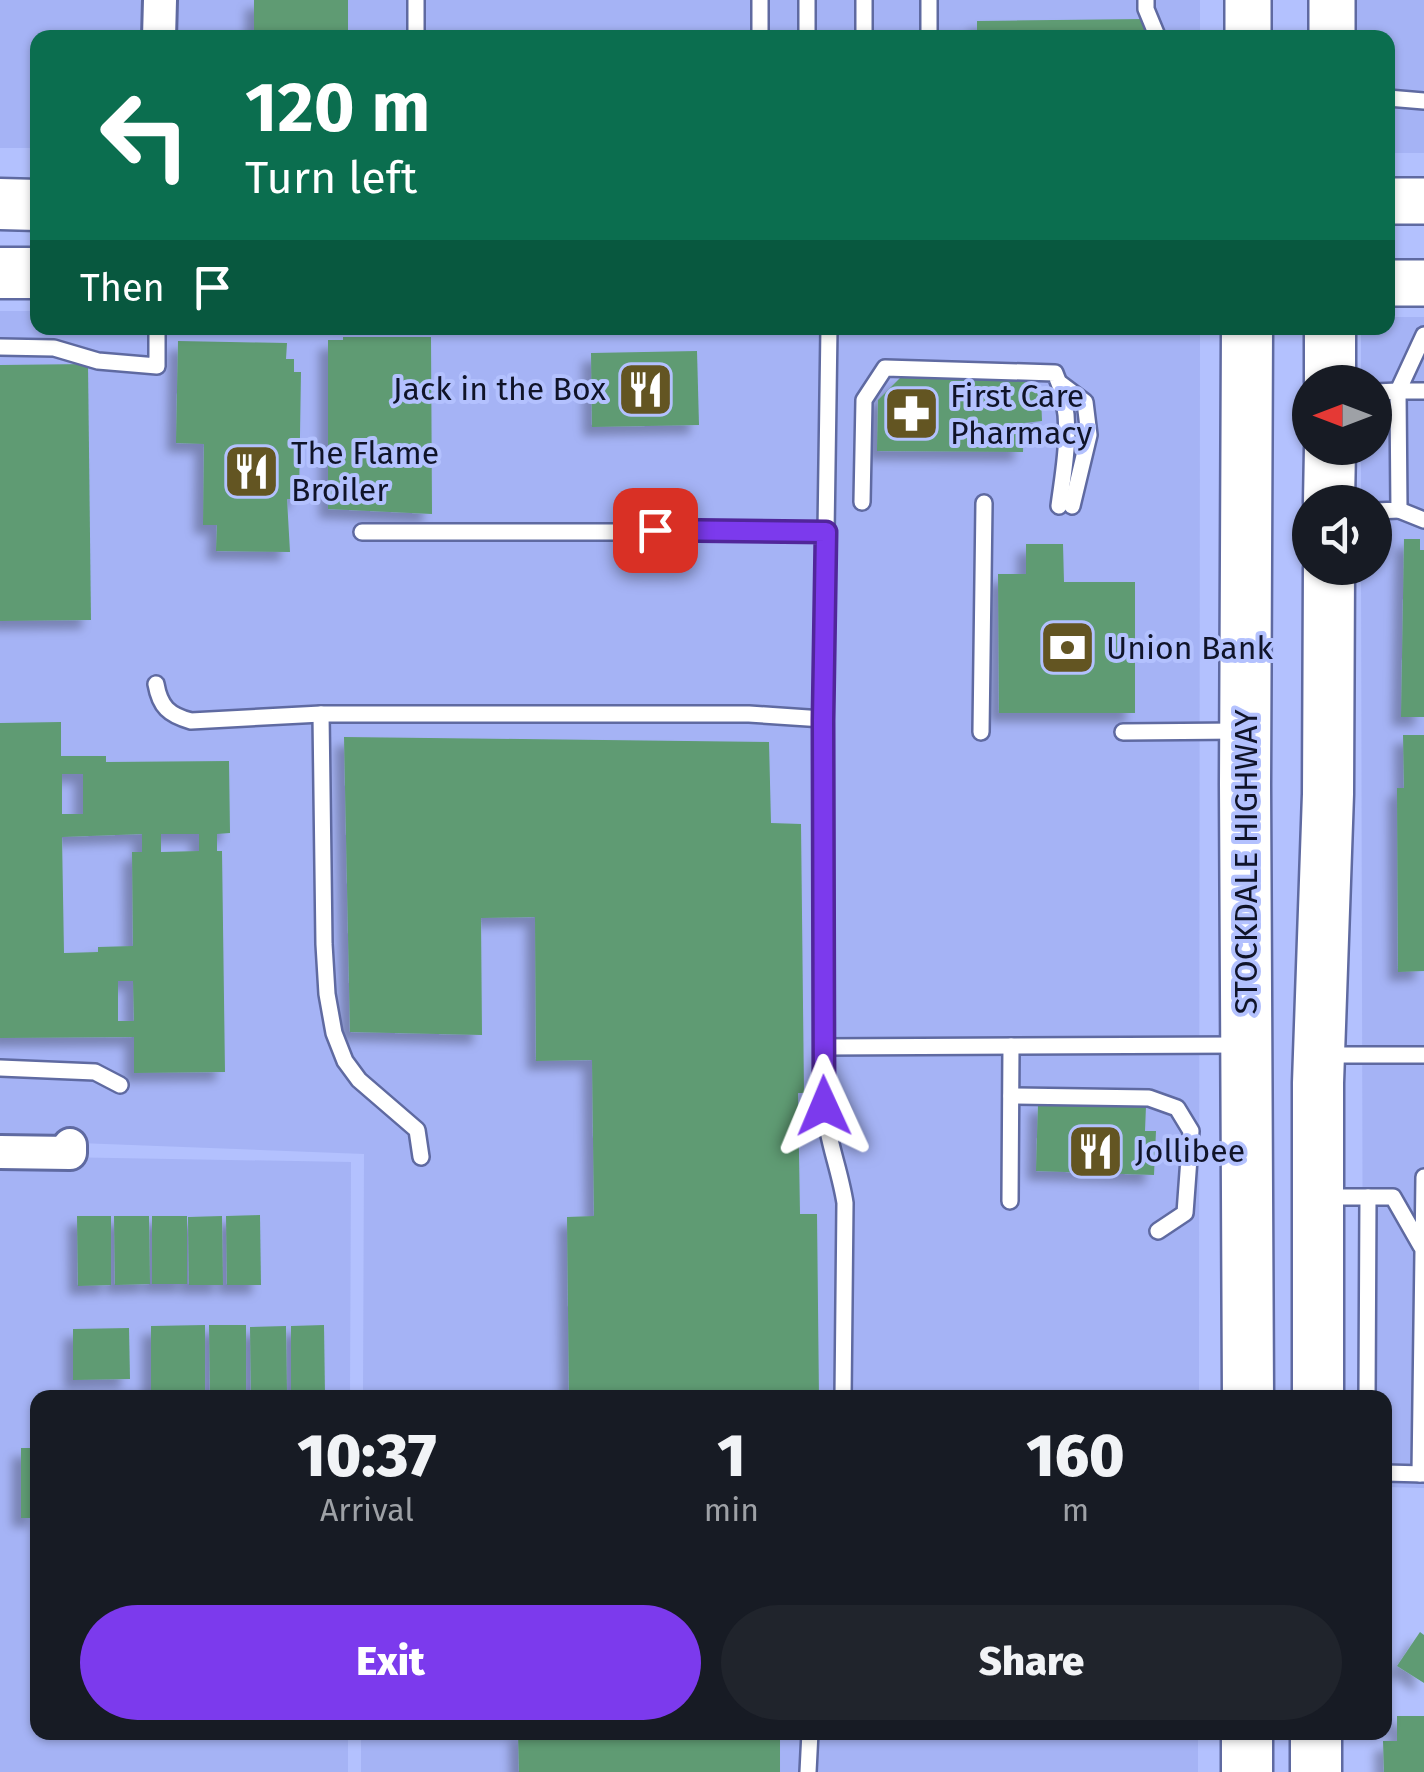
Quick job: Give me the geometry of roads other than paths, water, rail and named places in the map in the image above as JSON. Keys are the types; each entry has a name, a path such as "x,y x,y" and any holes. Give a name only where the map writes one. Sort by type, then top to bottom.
{"main road":[{"path":"1248,0 1248,30"},
{"path":"1332,0 1332,30"},
{"path":"1395,201 1424,201"},
{"path":"0,204 30,204"},
{"path":"0,273 30,273"},
{"path":"1395,283 1424,283"},
{"name":"STOCKDALE HIGHWAY","path":"1248,335 1248,1390"},
{"path":"1330,335 1330,365"},
{"path":"1318,1390 1319,1055 1328,794 1329,585"},
{"path":"1246,1772 1247,1740"},
{"path":"1316,1740 1316,1772"}],"street":[{"path":"159,30 160,0"},
{"path":"0,1152 70,1153 70,1146"}],"lane":[{"path":"416,0 416,30"},
{"path":"760,0 760,30"},
{"path":"807,0 807,30"},
{"path":"864,0 864,30"},
{"path":"929,0 929,30"},
{"path":"1146,0 1155,30"},
{"path":"0,347 54,348 98,361 157,366 157,335"},
{"path":"829,335 823,1047 826,1137 840,1172 845,1203 843,1390"},
{"path":"1399,510 1398,391 1424,336"},
{"path":"1398,391 1424,362"},
{"path":"862,502 864,400 885,368 1055,373 1066,398 1066,506"},
{"path":"1392,391 1424,391"},
{"path":"981,732 984,504"},
{"path":"1392,510 1424,520"},
{"path":"362,532 826,532"},
{"path":"156,684 159,702 172,716 191,721 321,714 749,714 823,720"},
{"path":"321,714 324,944 334,1033 359,1080 416,1130 422,1157"},
{"path":"1123,732 1245,731"},
{"path":"823,1047 1247,1045"},
{"path":"1010,1201 1011,1046"},
{"path":"1319,1055 1424,1055"},
{"path":"0,1068 94,1072 120,1086"},
{"path":"1011,1096 1149,1098 1177,1108 1191,1132 1185,1213 1158,1231"},
{"path":"1392,1473 1422,1474 1424,1177"},
{"path":"1318,1197 1394,1197 1424,1250"},
{"path":"1367,1390 1368,1197"},
{"path":"808,1772 810,1740"}],"place":[{"name":"Jack in the Box","path":"645,389"},
{"name":"First Care Pharmacy","path":"911,414"},
{"name":"The Flame Broiler","path":"252,471"},
{"name":"Union Bank","path":"1067,648"},
{"name":"Jollibee","path":"1096,1151"}]}
